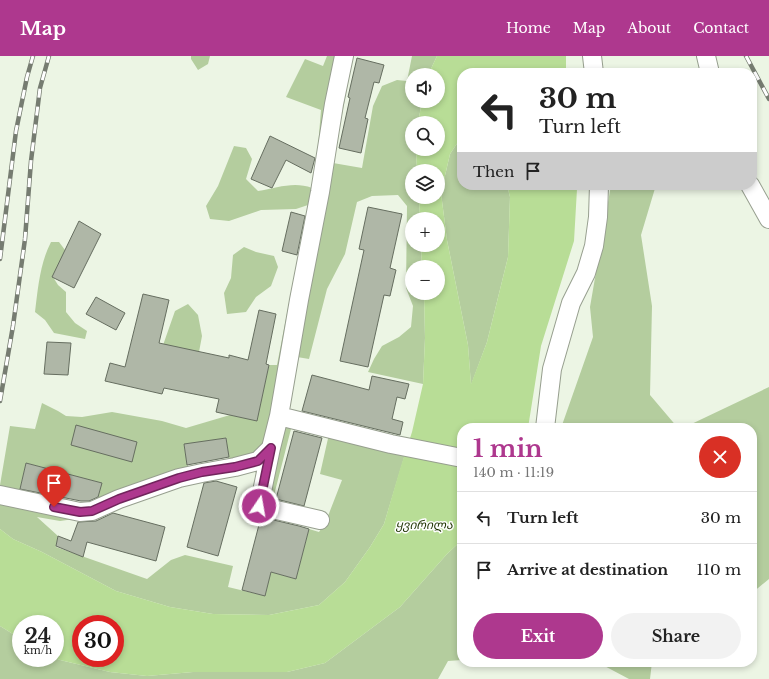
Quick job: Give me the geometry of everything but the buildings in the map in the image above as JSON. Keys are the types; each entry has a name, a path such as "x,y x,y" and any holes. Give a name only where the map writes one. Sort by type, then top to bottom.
{"street":[{"path":"320,520 259,506 279,416 299,300 320,192 334,104 344,56"},
{"path":"592,56 593,68"},
{"path":"706,56 709,68"},
{"path":"546,423 552,369 571,303 586,273 594,246 598,217 599,190"},
{"path":"753,190 769,219"},
{"path":"279,416 391,444 457,457"},
{"path":"0,495 80,512 92,511 119,499 179,478 258,461 271,448"}],"shaded area":[{"path":"191,56 210,56 208,64 198,70 191,59"},
{"path":"327,56 353,56 333,163 362,168 373,106 382,86 397,80 405,81 405,108 421,108 419,116 405,116 405,156 416,156 417,164 405,164 405,204 398,195 372,196 357,202 345,254 327,289 309,359 297,357 287,412 409,441 384,524 370,547 345,582 319,605 269,615 213,614 170,607 116,591 42,552 13,539 0,529 0,485 10,426 35,429 42,403 66,416 82,417 112,412 162,421 186,428 230,415 257,420 269,365 277,365 308,205 296,209 261,210 229,221 210,219 206,206 218,186 234,146 246,148 252,159 246,179 258,191 292,185 312,188 317,159 321,110 286,97 305,59 323,66","holes":["292,425 329,434 320,474 342,480 328,516 272,503","226,438 229,461 188,468 184,445","26,463 101,483 95,508 20,489","258,470 248,509 323,526 319,532 309,529 296,579 271,572 265,596 228,587 233,566 185,555 171,560 147,579 56,547 58,536 37,517 60,521 81,518 206,478"]},
{"path":"412,56 437,56 431,68 410,68"},
{"path":"457,144 457,190 508,190 510,197 508,257 487,342 471,385 468,345 447,240 445,212 443,212 442,204 445,204 445,176 450,154"},
{"path":"610,190 654,190 641,235 652,306 650,395 674,423 563,423 593,337 590,307"},
{"path":"405,204 419,204 420,212 407,212 407,206"},
{"path":"51,242 59,242 65,250 53,277 58,285 66,292 66,312 75,323 87,331 85,339 54,333 45,320 35,312 38,285 44,258"},
{"path":"244,247 256,252 274,256 278,267 271,286 256,297 246,312 227,314 224,293 231,278 233,255"},
{"path":"406,252 421,252 422,260 406,260"},
{"path":"411,300 424,300 425,338 423,384 368,372 382,346 399,337 411,327 413,306"},
{"path":"188,304 198,315 202,336 199,352 162,348 175,311"},
{"path":"769,387 769,579 757,589 757,423 693,423"},
{"path":"457,545 457,660 448,661 438,679 0,679 0,626 12,633 12,667 64,667 64,661 72,663 72,667 89,667 110,672 147,676 193,672 287,672 325,663 400,607"},
{"path":"606,667 651,667 650,679 629,679"}],"water":[{"name":"ყვირილა","path":"437,56 566,56 566,68 457,68 457,144 450,154 445,176 445,164 417,164 416,156 445,156 445,116 419,116 421,108 445,108 445,68 431,68"},
{"name":"ყვირილა","path":"508,190 577,190 574,241 541,346 529,423 457,423 457,545 400,607 325,663 287,672 193,672 147,676 110,672 89,667 124,667 124,615 72,615 72,663 64,661 64,615 12,615 12,633 0,626 0,529 13,539 42,552 116,591 170,607 213,614 269,615 319,605 345,582 370,547 384,524 412,432 423,384 425,338 424,300 445,300 445,260 422,260 421,252 445,252 445,224 468,345 471,384 487,342 508,257 510,197"},
{"name":"ყვირილა","path":"419,204 442,204 443,212 420,212"}],"railway":[{"path":"0,259 16,131 27,77 33,56"},
{"path":"0,401 13,326 25,239 31,161 40,88 49,56"},
{"path":"746,56 752,68"},
{"path":"757,77 769,99"}],"route":[{"path":"54,507 80,512 92,511 119,499 179,478 258,461 271,448 259,506"}]}
